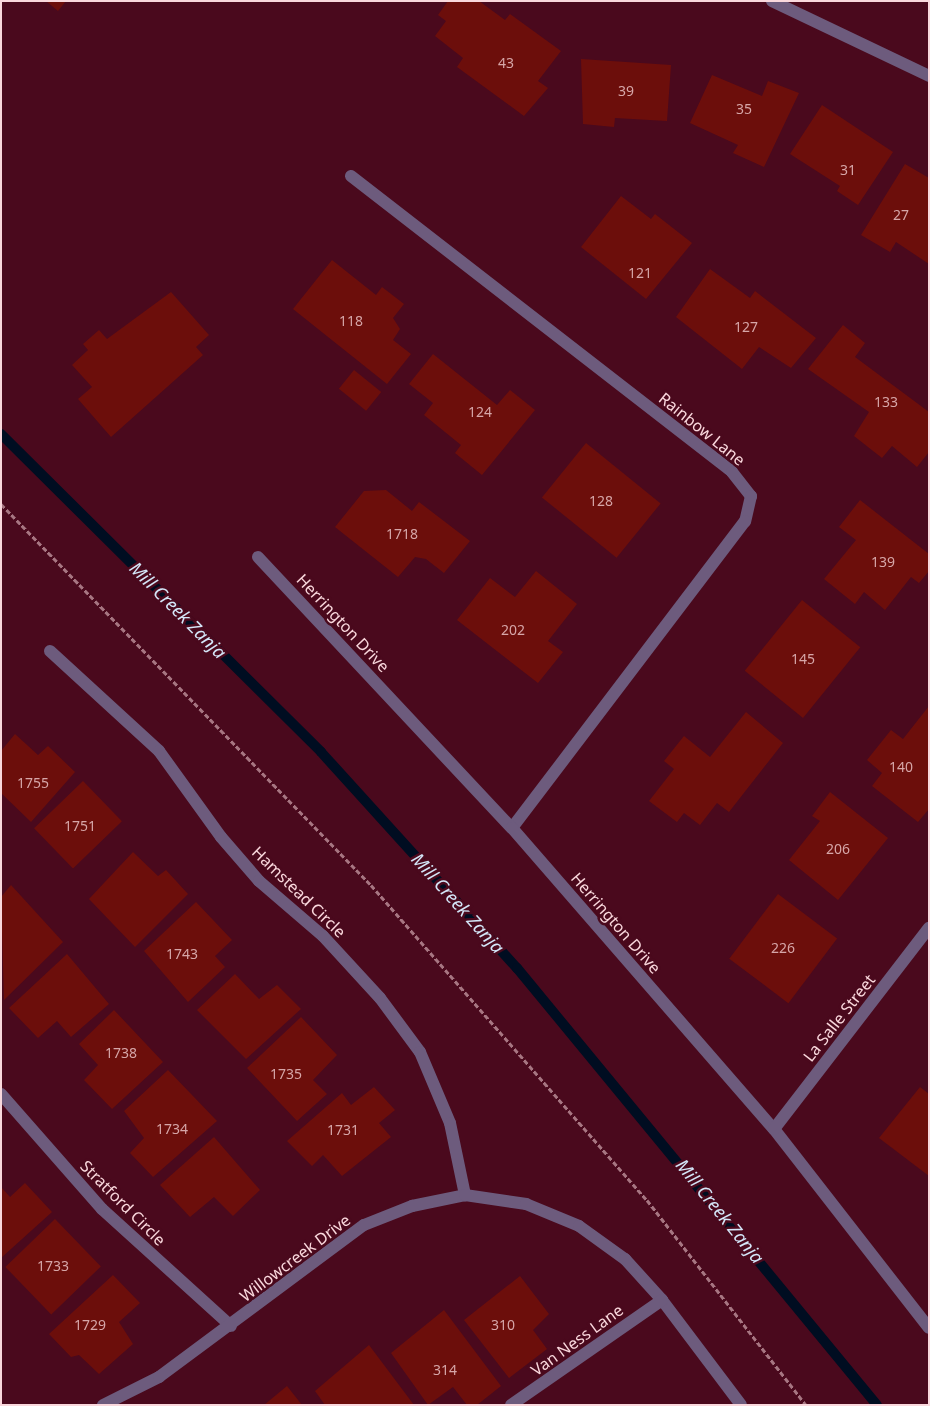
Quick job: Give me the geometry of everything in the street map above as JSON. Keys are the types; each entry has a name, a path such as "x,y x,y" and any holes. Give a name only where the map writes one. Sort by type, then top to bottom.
{"street":[{"path":"772,1 929,76"},
{"name":"Rainbow Lane","path":"351,176 732,472 751,496 745,522 512,828"},
{"name":"Herrington Drive","path":"258,557 512,828 774,1129 929,1328"},
{"name":"Hamstead Circle","path":"50,651 159,751 253,873 323,936 380,998 420,1052 450,1123 465,1195"},
{"name":"La Salle Street","path":"774,1129 929,928"},
{"name":"Stratford Circle","path":"1,1094 102,1209 231,1326"},
{"name":"Willowcreek Drive","path":"103,1405 159,1377 231,1326 364,1225 412,1206 465,1195 526,1204 579,1226 625,1259 662,1300 741,1405"},
{"name":"Van Ness Lane","path":"511,1405 662,1300"}],"path":[{"path":"1,504 372,885 647,1200 806,1405"}],"building":[{"path":"46,1 66,1 58,11"},
{"path":"448,1 479,1 505,20 510,14 561,51 538,81 548,88 524,116 457,67 463,58 435,36 446,21 438,15"},
{"path":"581,59 671,65 667,121 615,118 614,127 583,124"},
{"path":"712,75 762,96 768,81 799,93 764,167 733,153 738,145 690,123"},
{"path":"822,105 893,152 858,205 837,191 840,186 790,154"},
{"path":"905,164 929,178 929,264 896,242 890,252 861,235"},
{"path":"621,196 651,219 655,214 692,243 646,299 581,247"},
{"path":"332,260 376,295 382,287 404,304 393,318 400,329 393,340 411,354 387,384 293,309"},
{"path":"710,269 750,298 755,291 816,338 791,368 759,347 742,369 676,317"},
{"path":"171,292 209,335 196,347 203,355 111,437 78,399 92,387 72,365 88,350 83,344 99,330 107,339"},
{"path":"843,325 865,343 855,357 929,412 929,452 917,467 892,446 882,458 854,436 869,412 808,369"},
{"path":"433,354 497,405 510,390 535,410 482,475 455,453 461,445 424,415 433,403 409,384"},
{"path":"354,370 381,392 366,411 339,389"},
{"path":"586,443 661,503 617,558 542,497"},
{"path":"386,490 412,511 419,502 470,541 444,573 426,559 415,557 398,577 335,527 364,491"},
{"path":"860,500 929,554 929,571 919,583 911,577 885,610 864,592 855,604 824,579 856,540 839,527"},
{"path":"536,571 577,604 548,641 563,652 538,683 457,620 490,578 515,597"},
{"path":"802,600 860,647 803,718 745,671"},
{"path":"929,706 929,809 918,822 872,786 882,773 867,760 891,730 903,739"},
{"path":"746,712 783,743 729,812 717,803 700,825 684,813 677,822 649,801 674,769 664,761 684,736 710,757"},
{"path":"15,734 38,755 48,746 75,772 31,822 1,793 1,751"},
{"path":"83,781 122,821 73,869 34,828"},
{"path":"830,792 888,838 838,900 789,860 820,821 812,816"},
{"path":"133,852 158,876 166,870 188,894 135,947 89,899"},
{"path":"11,885 63,942 4,1000 1,897"},
{"path":"778,894 837,939 788,1003 729,959"},
{"path":"196,902 232,940 215,956 225,967 188,1002 144,951"},
{"path":"67,954 109,1004 71,1037 57,1021 38,1038 9,1008"},
{"path":"235,974 259,999 277,985 301,1009 246,1059 197,1010"},
{"path":"114,1010 163,1062 112,1109 84,1080 98,1065 79,1044"},
{"path":"301,1017 337,1055 313,1080 327,1094 297,1121 247,1068"},
{"path":"168,1070 217,1121 153,1177 130,1153 144,1138 124,1111"},
{"path":"374,1087 395,1110 379,1123 391,1137 342,1176 323,1155 312,1166 287,1141 342,1093 351,1105"},
{"path":"920,1087 929,1094 929,1176 879,1138"},
{"path":"214,1137 260,1190 233,1216 214,1197 190,1217 160,1185"},
{"path":"25,1183 52,1212 1,1258 1,1187 10,1197"},
{"path":"55,1219 101,1266 51,1314 5,1267"},
{"path":"113,1275 140,1303 119,1322 133,1344 99,1374 79,1355 71,1357 49,1334"},
{"path":"520,1276 549,1314 533,1330 547,1349 509,1378 464,1320"},
{"path":"444,1310 501,1386 477,1405 467,1405 453,1387 428,1405 391,1353"},
{"path":"369,1345 414,1405 325,1405 315,1391"},
{"path":"287,1386 302,1405 264,1405"}],"waterway":[{"name":"Mill Creek Zanja","path":"1,434 321,752 517,968 877,1405"}]}
